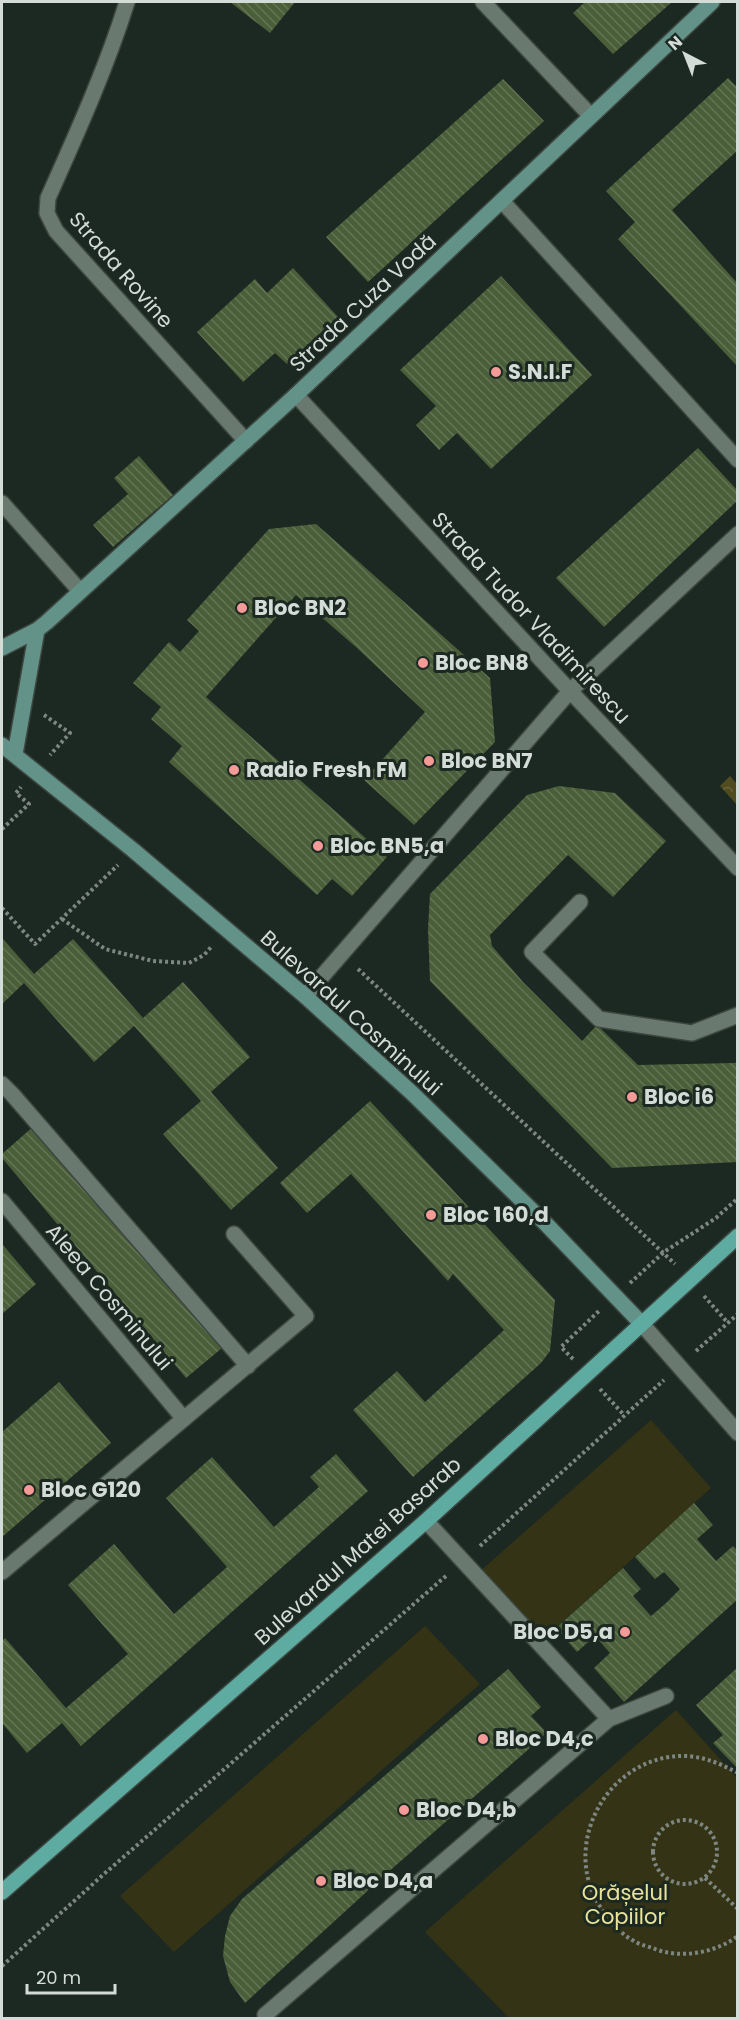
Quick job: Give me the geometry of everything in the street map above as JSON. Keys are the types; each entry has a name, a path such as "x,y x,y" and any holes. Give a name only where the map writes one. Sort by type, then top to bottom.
{"main road":[{"name":"Bulevardul Matei Basarab","path":"2,1892 426,1521 738,1236"}],"street":[{"name":"Strada Rovine","path":"127,2 112,49 48,198 47,213 56,231 246,441"},
{"path":"483,2 591,116"},
{"name":"Strada Cuza Vodă","path":"2,648 37,630 246,441 712,2"},
{"path":"502,201 738,460"},
{"name":"Strada Tudor Vladimirescu","path":"296,395 570,691 738,868"},
{"path":"2,503 80,591"},
{"path":"305,996 570,691 738,534"},
{"path":"8,754 23,711 37,630"},
{"name":"Bulevardul Cosminului","path":"2,745 8,754 35,771 133,850 305,996 412,1093 548,1225 641,1323"},
{"path":"580,902 532,952 599,1019 692,1033 738,1016"},
{"path":"2,1084 248,1366"},
{"name":"Aleea Cosminului","path":"2,1201 184,1419"},
{"path":"2,1572 306,1316 234,1234"},
{"path":"641,1323 738,1433"},
{"path":"426,1521 609,1719"},
{"path":"266,2015 609,1719 666,1696"}],"path":[{"path":"2,829 29,804 16,793 70,733 45,716 23,711"},
{"path":"2,908 35,944 133,850"},
{"path":"62,919 105,949 153,961 189,963 204,955 226,930"},
{"path":"342,955 664,1252"},
{"path":"561,1347 664,1252 716,1218 738,1198"},
{"path":"728,1323 738,1314"},
{"path":"2,1966 463,1561 624,1415"},
{"path":"738,1773 718,1762 686,1756 654,1761 625,1776 602,1799 597,1809 588,1829 585,1861 592,1893 608,1920 634,1941 664,1952 696,1953 728,1944 738,1936"},
{"path":"678,1820 689,1820 708,1829 714,1838 717,1860 705,1878 685,1885 665,1878 658,1871 653,1861 652,1850 660,1831 668,1824 678,1820"},
{"path":"705,1878 738,1909"}],"green space":[{"path":"730,776 737,784 737,805 720,786"},
{"path":"651,1420 711,1488 539,1643 477,1574"},
{"path":"425,1626 480,1684 174,1952 120,1896"},
{"name":"Orășelul Copiilor","path":"676,1710 737,1778 737,2018 509,2018 425,1932"}],"building":[{"path":"230,2 295,2 270,33"},
{"path":"585,2 672,2 613,54 573,13"},
{"path":"728,78 738,88 738,150 672,210 738,284 738,367 618,239 635,222 606,191"},
{"path":"503,79 544,121 368,282 326,237"},
{"path":"293,268 338,317 287,364 275,353 243,382 197,332 255,279 267,293"},
{"name":"S.N.I.F","path":"501,276 592,375 491,469 457,433 439,450 416,425 436,406 400,370"},
{"path":"698,448 738,491 738,500 604,627 556,578"},
{"path":"139,456 173,495 113,547 93,525 128,494 114,478"},
{"path":"316,524 490,678 495,742 414,825 364,780 425,712 296,595 206,697 387,857 352,896 332,879 317,895 169,762 182,746 151,719 161,707 133,683 169,642 180,652 199,631 187,620 269,529"},
{"path":"559,786 615,793 666,841 613,897 568,855 490,935 492,946 523,982 582,1041 597,1025 638,1065 735,1063 738,1060 738,1162 612,1168 430,981 428,929 430,894 527,795"},
{"path":"2,938 34,974 73,939 143,1018 183,982 250,1057 211,1092 278,1168 231,1210 163,1134 201,1101 134,1026 94,1062 24,983 2,1004"},
{"path":"370,1101 555,1300 550,1351 541,1363 413,1477 353,1410 397,1371 425,1402 504,1330 453,1274 448,1281 351,1174 307,1213 280,1183"},
{"path":"35,1125 222,1348 186,1378 2,1158 2,1154"},
{"path":"2,1244 36,1284 2,1314"},
{"name":"Bloc G120","path":"59,1382 111,1443 2,1537 2,1432"},
{"path":"336,1454 368,1491 81,1746 62,1723 27,1753 2,1723 2,1641 5,1638 66,1708 128,1654 68,1585 114,1544 174,1614 227,1567 166,1498 212,1457 274,1527 319,1487 310,1477"},
{"path":"694,1503 713,1525 697,1539 716,1561 733,1546 738,1551 738,1599 624,1702 594,1668 610,1653 595,1636 577,1652 556,1628 623,1568 641,1589 633,1596 651,1616 665,1604 680,1589 664,1572 655,1579 635,1557"},
{"path":"738,1667 738,1769 713,1743 723,1735 696,1705"},
{"path":"508,1669 541,1707 531,1716 547,1733 386,1874 245,2003 230,1982 223,1956 230,1916 242,1899"}],"place":[{"name":"S.N.I.F","path":"496,372"},
{"name":"Bloc BN2","path":"242,608"},
{"name":"Bloc BN8","path":"423,663"},
{"name":"Bloc BN7","path":"429,761"},
{"name":"Radio Fresh FM","path":"234,770"},
{"name":"Bloc BN5,a","path":"318,846"},
{"name":"Bloc i6","path":"632,1097"},
{"name":"Bloc 160,d","path":"431,1215"},
{"name":"Bloc G120","path":"29,1490"},
{"name":"Bloc D5,a","path":"625,1632"},
{"name":"Bloc D4,c","path":"483,1739"},
{"name":"Bloc D4,b","path":"404,1810"},
{"name":"Bloc D4,a","path":"321,1881"}]}
